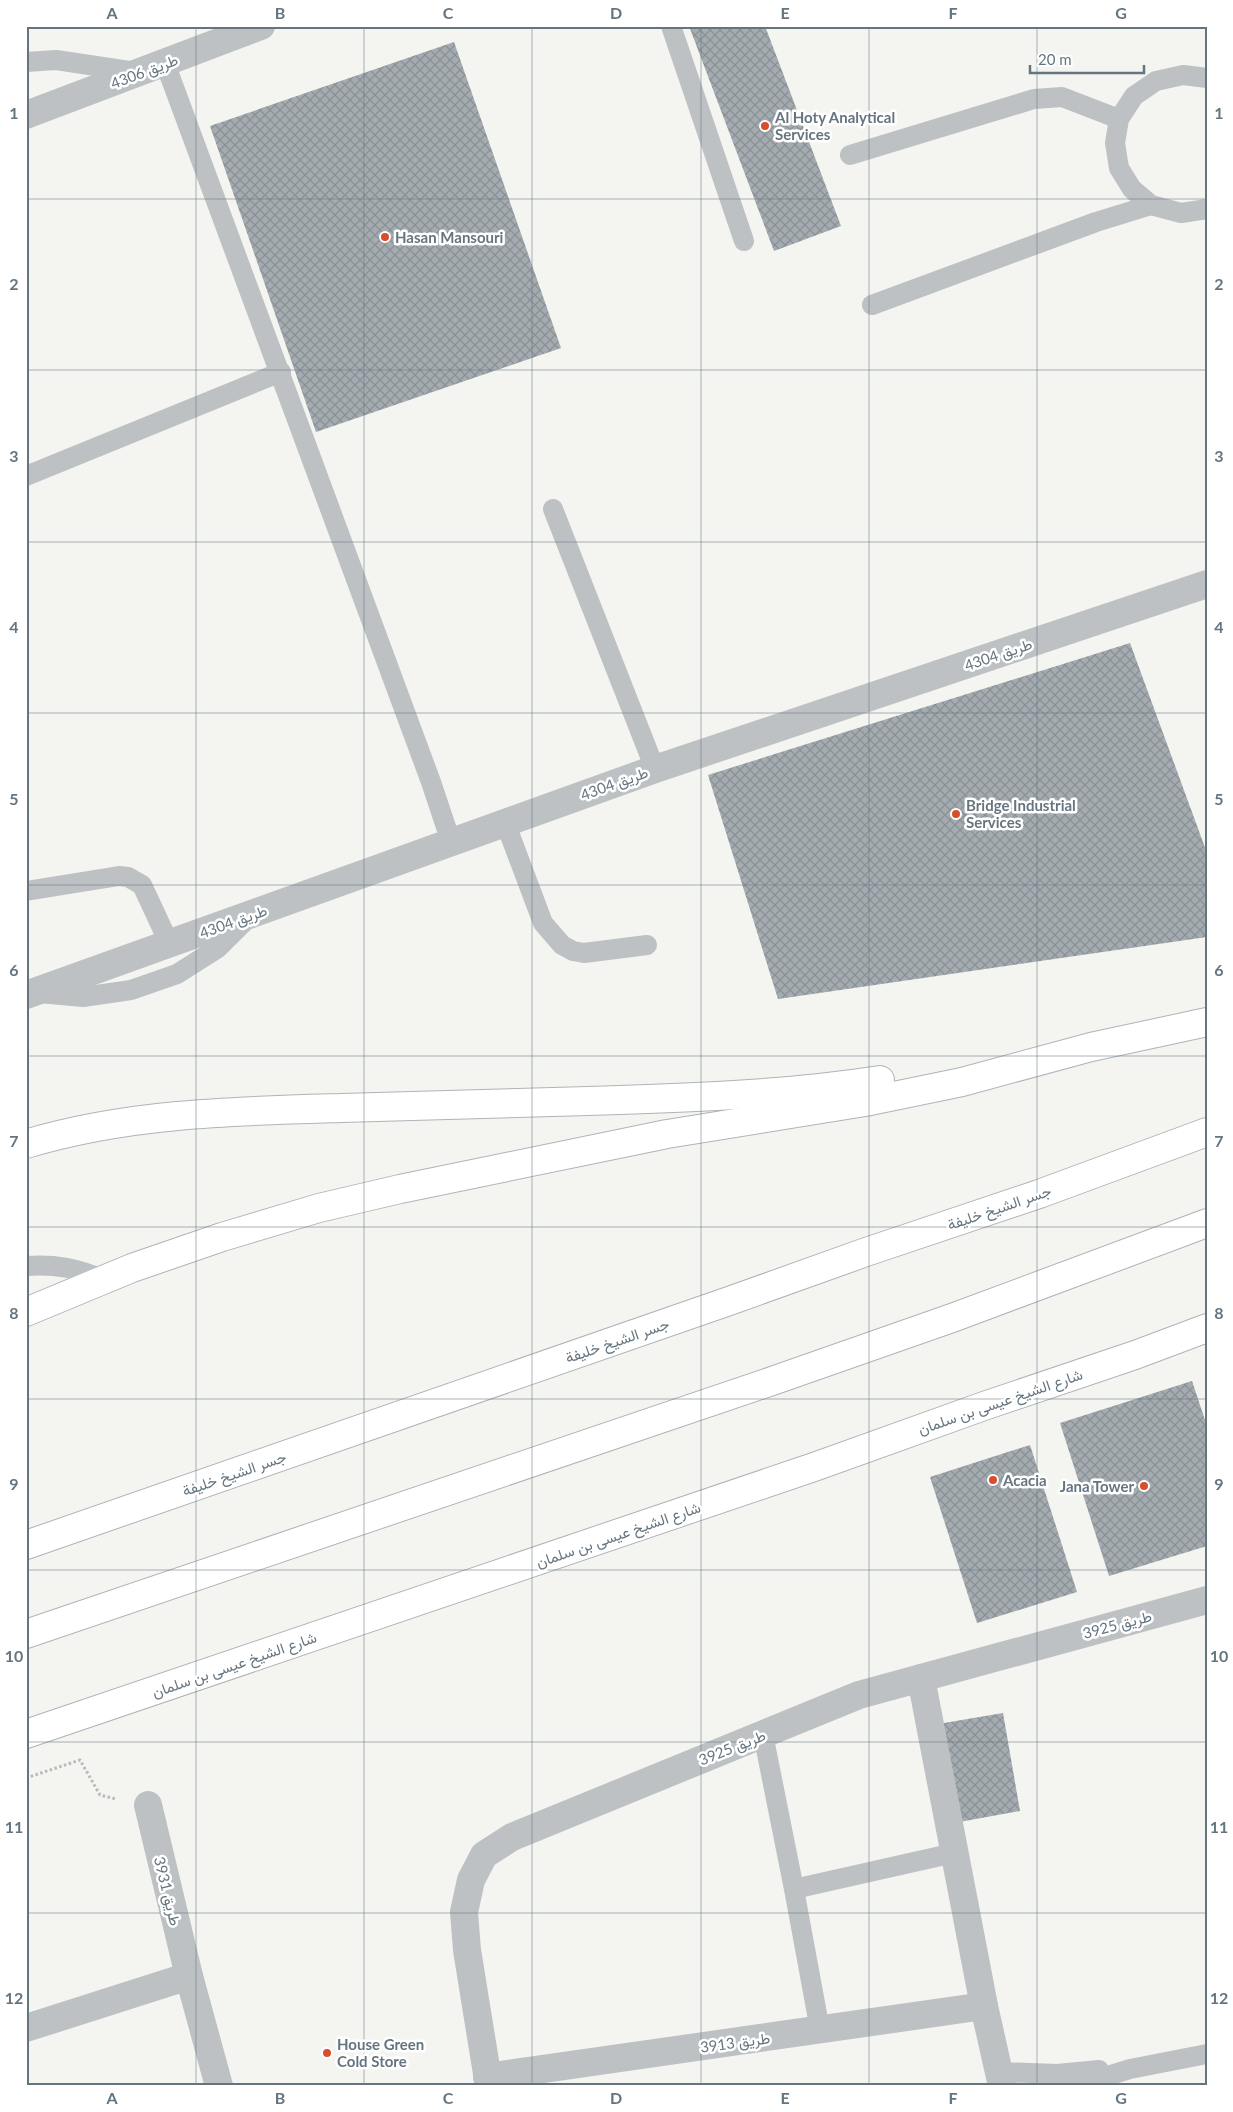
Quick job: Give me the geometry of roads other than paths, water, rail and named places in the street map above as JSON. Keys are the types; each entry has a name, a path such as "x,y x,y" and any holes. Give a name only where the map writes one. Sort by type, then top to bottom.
{"highway":[{"path":"26,1312 104,1280 222,1237 328,1206 400,1189 667,1134 865,1102 962,1082 1091,1047 1207,1022"},
{"path":"26,1144 58,1134 163,1118 244,1111 680,1099 818,1090 1091,1047"},
{"name":"جسر الشيخ خليفة","path":"26,1545 866,1252 1039,1194 1207,1132"},
{"path":"26,1634 775,1380 942,1321 1207,1223"},
{"name":"شارع الشيخ عيسى بن سلمان","path":"26,1734 814,1467 984,1406 1135,1356 1207,1328"}],"street":[{"name":"طريق 4306","path":"26,115 261,26"},
{"name":"طريق 4304","path":"30,994 655,769 1207,584"},
{"name":"طريق 3925","path":"488,2081 467,1950 464,1912 471,1880 484,1855 512,1837 859,1695 1207,1600"},
{"path":"921,1678 984,2006 1000,2079"},
{"name":"طريق 3931","path":"148,1806 189,1976 219,2086"},
{"path":"26,2028 189,1976"},
{"name":"طريق 3913","path":"488,2081 984,2006"}],"lane":[{"path":"671,26 744,240"},
{"path":"26,62 56,60 138,73"},
{"path":"165,63 281,372 451,842"},
{"path":"1207,78 1182,74 1156,81 1134,96 1120,119 1115,143 1119,168 1132,189 1151,205 1181,213 1207,209"},
{"path":"850,155 1034,99 1062,97 1120,119"},
{"path":"872,305 1096,222 1151,205"},
{"path":"26,476 281,372"},
{"path":"553,509 655,769"},
{"path":"505,822 543,923 562,945 573,951 584,953 647,945"},
{"path":"26,891 119,876 128,877 142,885 170,944"},
{"path":"30,994 82,997 131,990 177,974 218,948 252,914"},
{"path":"26,1266 65,1266 86,1271 104,1280"},
{"path":"764,1734 820,2030"},
{"path":"794,1889 954,1853"},
{"path":"1075,2086 1130,2069 1207,2054"},
{"path":"1000,2079 1130,2069"}],"place":[{"name":"Al Hoty Analytical Services","path":"765,126"},
{"name":"Hasan Mansouri","path":"385,237"},
{"name":"Bridge Industrial Services","path":"956,814"},
{"name":"Acacia","path":"993,1480"},
{"name":"Jana Tower","path":"1144,1486"},
{"name":"House Green Cold Store","path":"327,2053"}]}
